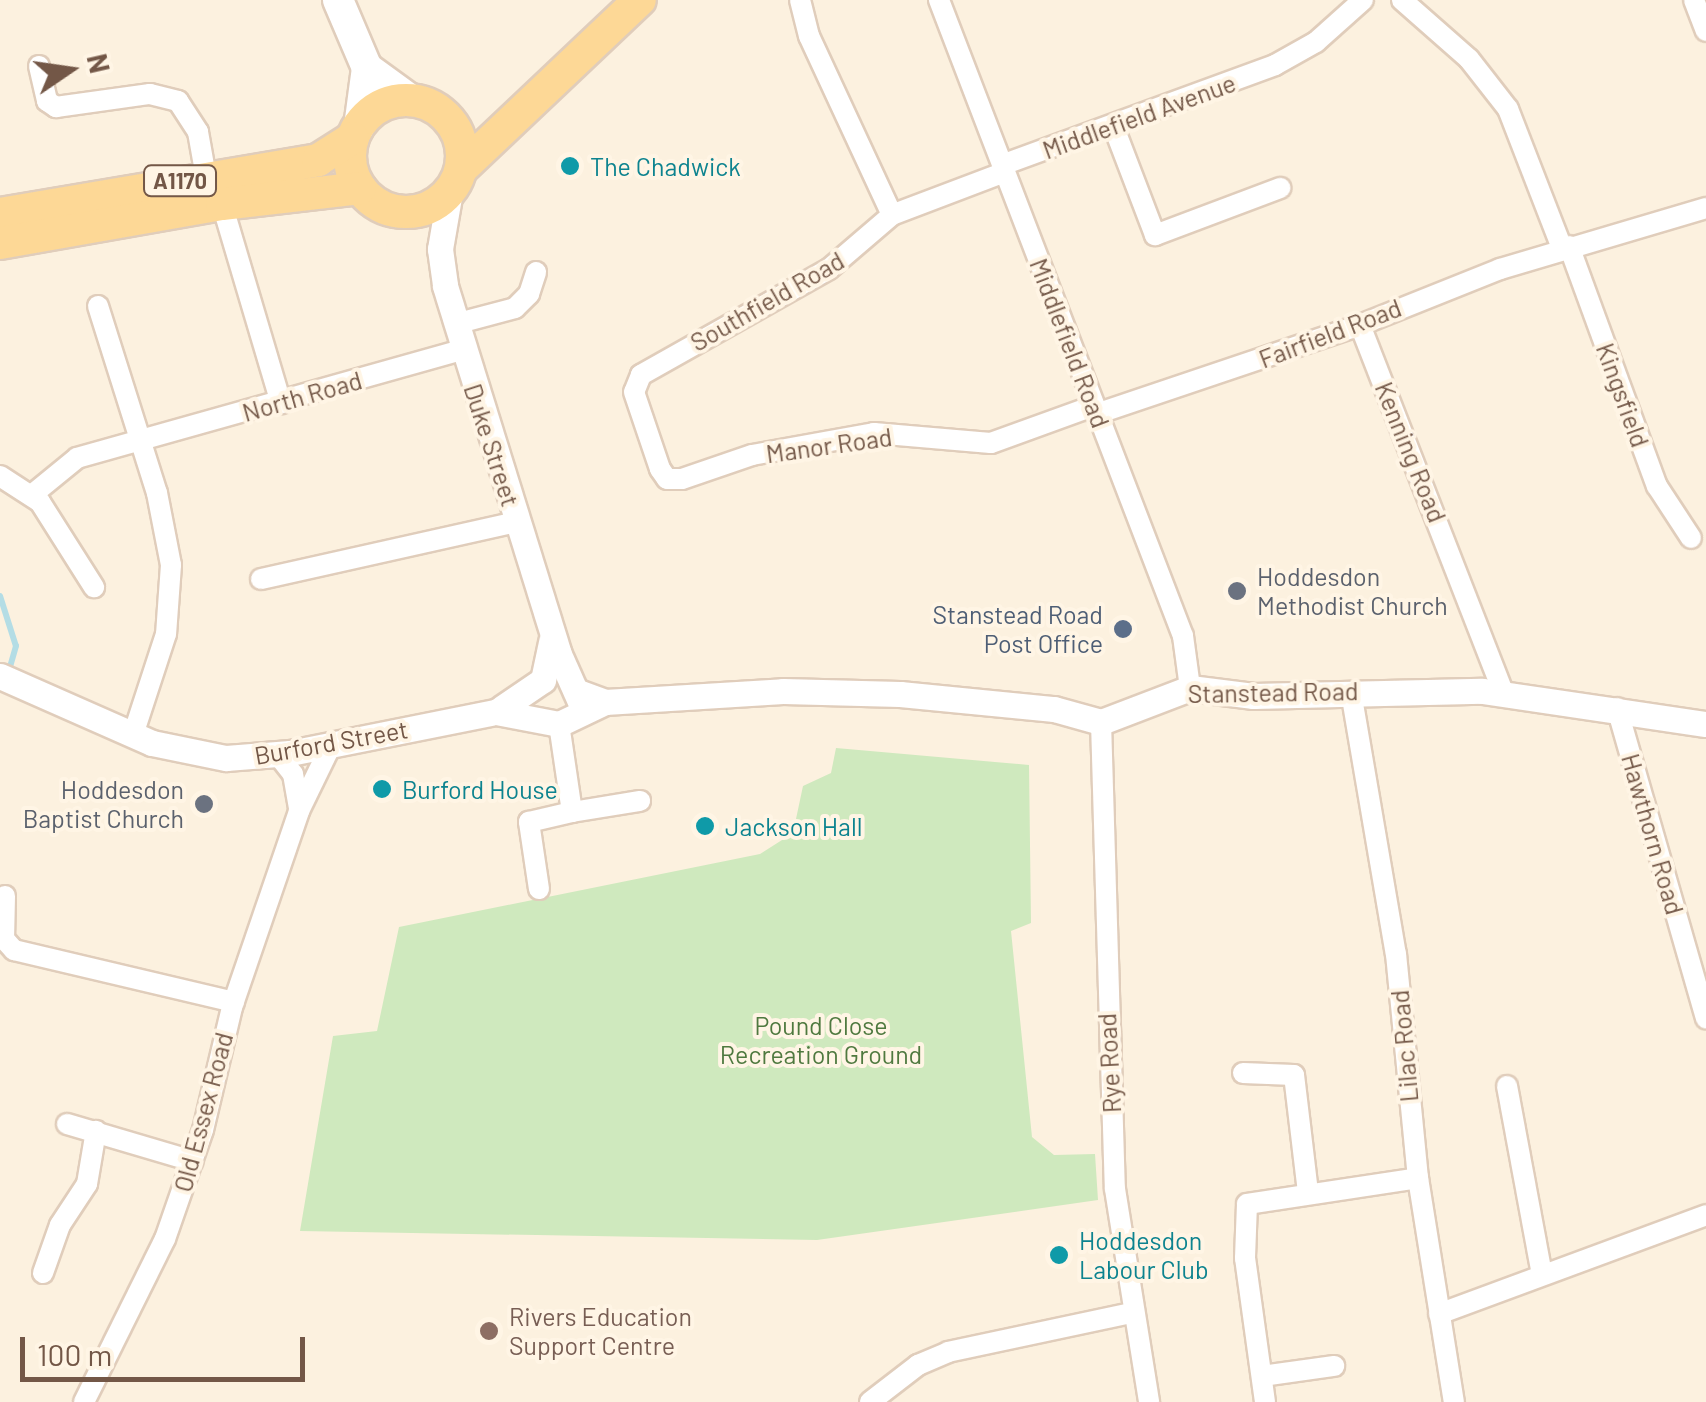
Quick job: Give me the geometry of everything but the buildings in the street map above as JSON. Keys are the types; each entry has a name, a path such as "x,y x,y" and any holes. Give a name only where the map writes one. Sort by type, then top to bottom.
{"main road":[{"path":"338,0 366,68 351,165 360,188 398,212 424,210 456,180 503,125 640,0"},
{"path":"366,68 411,100 447,118 503,125"},
{"path":"356,132 383,105 411,100"},
{"path":"447,118 462,150 456,180"},
{"name":"A1170","path":"0,243 318,160 356,132"},
{"name":"A1170","path":"0,214 214,190 360,188"}],"street":[{"path":"800,0 809,36 892,215"},
{"name":"Middlefield Road","path":"939,0 1183,636 1190,688"},
{"name":"Middlefield Avenue","path":"1003,169 1275,65 1316,42 1363,0"},
{"name":"Kingsfield","path":"1402,0 1469,60 1508,108 1657,486 1691,538"},
{"path":"1694,0 1706,30"},
{"path":"39,66 47,101 56,107 150,94 178,101 198,132 281,403"},
{"path":"1113,124 1155,235 1280,188"},
{"name":"Southfield Road","path":"682,478 668,479 660,469 636,398 638,380 840,262 892,215 1003,169"},
{"name":"Duke Street","path":"456,180 440,249 455,324 572,710"},
{"name":"Fairfield Road","path":"1095,410 1360,325 1437,290 1566,247 1706,208"},
{"path":"455,324 515,308 529,294 536,272"},
{"path":"98,306 165,522 171,580 162,650 133,735"},
{"name":"Kenning Road","path":"1360,325 1502,692"},
{"name":"North Road","path":"33,494 65,463 462,350"},
{"name":"Manor Road","path":"682,478 752,456 859,435 991,443 1095,410"},
{"path":"0,476 33,494 94,587"},
{"path":"262,579 517,522"},
{"name":"Burford Street","path":"496,712 536,690 550,662 551,631"},
{"name":"Burford Street","path":"7,678 133,735 209,757 278,756 496,712 572,710"},
{"name":"Stanstead Road","path":"1100,722 1190,688 1253,696 1502,692 1706,724"},
{"path":"572,812 572,710 606,702 864,692 1038,707 1100,722"},
{"name":"Lilac Road","path":"1351,692 1396,954 1418,1178 1454,1402"},
{"name":"Hawthorn Road","path":"1617,708 1706,1018"},
{"name":"Rye Road","path":"1100,722 1114,1170 1132,1313 1150,1402"},
{"name":"Old Essex Road","path":"84,1402 148,1278 193,1160 234,1002 299,811 331,745"},
{"path":"278,756 293,774 299,811"},
{"path":"539,888 529,822 640,801"},
{"path":"4,896 4,939 14,950 234,1002"},
{"path":"1243,1073 1294,1075 1308,1193"},
{"path":"1507,1086 1542,1274"},
{"path":"68,1124 193,1160"},
{"path":"43,1273 60,1225 87,1184 96,1131"},
{"path":"1266,1402 1241,1213 1252,1201 1418,1178"},
{"path":"1439,1314 1706,1215"},
{"path":"870,1402 918,1364 948,1352 1132,1313"},
{"path":"1262,1376 1334,1366"}],"green space":[{"name":"Pound Close Recreation Ground","path":"836,748 1029,765 1031,923 1011,931 1032,1137 1054,1155 1095,1154 1098,1200 817,1240 300,1231 333,1036 377,1031 399,927 760,854 793,833 803,786 831,773"}],"waterway":[{"path":"0,596 16,646 9,671"}],"place":[{"name":"The Chadwick","path":"570,166"},
{"name":"Hoddesdon Methodist Church","path":"1237,591"},
{"name":"Stanstead Road Post Office","path":"1123,629"},
{"name":"Burford House","path":"382,789"},
{"name":"Hoddesdon Baptist Church","path":"204,804"},
{"name":"Jackson Hall","path":"705,826"},
{"name":"Hoddesdon Labour Club","path":"1059,1255"},
{"name":"Rivers Education Support Centre","path":"489,1331"}]}
